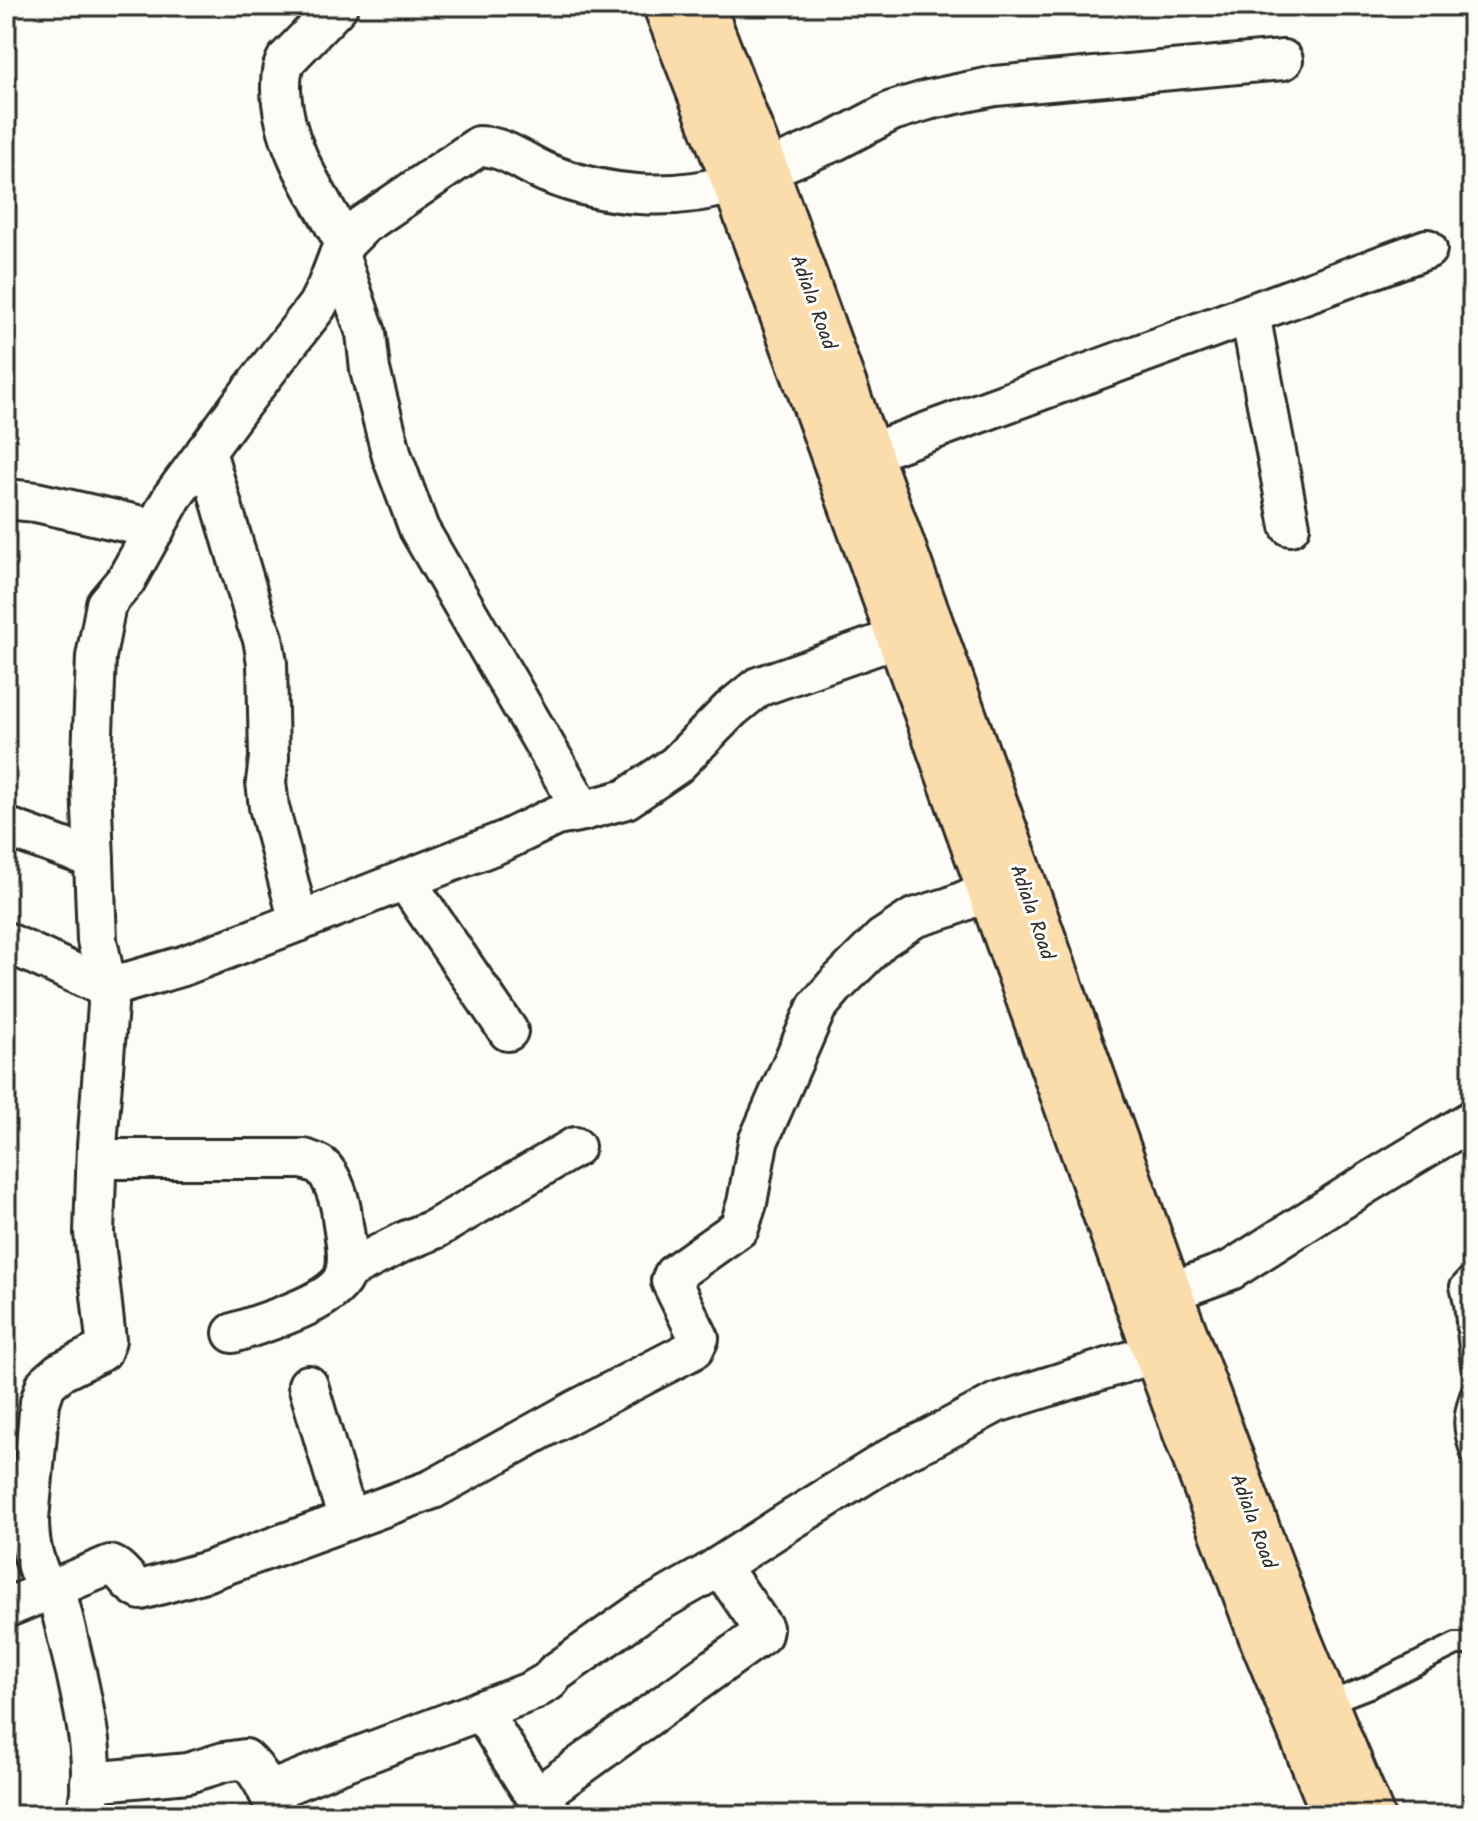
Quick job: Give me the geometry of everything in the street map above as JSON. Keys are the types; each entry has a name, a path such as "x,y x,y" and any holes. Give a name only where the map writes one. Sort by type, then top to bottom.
{"main road":[{"name":"Adiala Road","path":"666,6 750,177"},
{"name":"Adiala Road","path":"702,6 750,177 1154,1298 1156,1353 1264,1643 1343,1815"},
{"name":"Adiala Road","path":"853,459 900,637 990,890 1154,1298 1325,1704 1343,1815"}],"street":[{"path":"338,6 286,60 281,71 284,114 296,155 342,249 366,333 370,370 392,456 419,529 583,811"},
{"path":"1156,1353 996,1403 899,1453 644,1610 532,1691 481,1710 273,1804 253,1767 245,1759 88,1798 91,1750 88,1726 50,1588 32,1555 20,1452 46,1384 60,1372 102,1351 106,1340 94,1233 108,1005 97,940 91,782 96,657 106,604 126,580 173,496 317,306 342,249 363,225 479,146 494,146 557,177 603,190 664,196 723,187 835,141 892,111 928,100 995,86 1283,60"},
{"path":"853,459 1427,249"},
{"path":"1250,314 1290,526"},
{"path":"206,451 263,638 267,663 269,758 266,782 269,807 299,922"},
{"path":"6,499 36,502 155,529"},
{"path":"6,942 107,988 183,966 504,841 556,816 626,799 676,765 731,709 758,687 900,637"},
{"path":"6,827 94,859"},
{"path":"405,880 508,1031"},
{"path":"6,1608 110,1565 117,1567 131,1584 141,1590 208,1571 433,1489 694,1349 699,1338 671,1281 674,1274 739,1228 747,1203 758,1142 817,1007 882,939 914,918 990,890"},
{"path":"1154,1298 1231,1270 1472,1120"},
{"path":"346,1271 435,1229 575,1147"},
{"path":"97,1159 304,1159 321,1166 341,1203 347,1257 345,1276 324,1297 283,1317 233,1333"},
{"path":"308,1385 348,1520"},
{"path":"481,1710 529,1787 545,1806 762,1634 763,1628 720,1566"}],"lane":[{"path":"1472,1274 1461,1286 1472,1366"},
{"path":"1472,1392 1466,1409 1465,1433 1472,1454"},
{"path":"1325,1704 1369,1687 1456,1644 1472,1644"}]}
